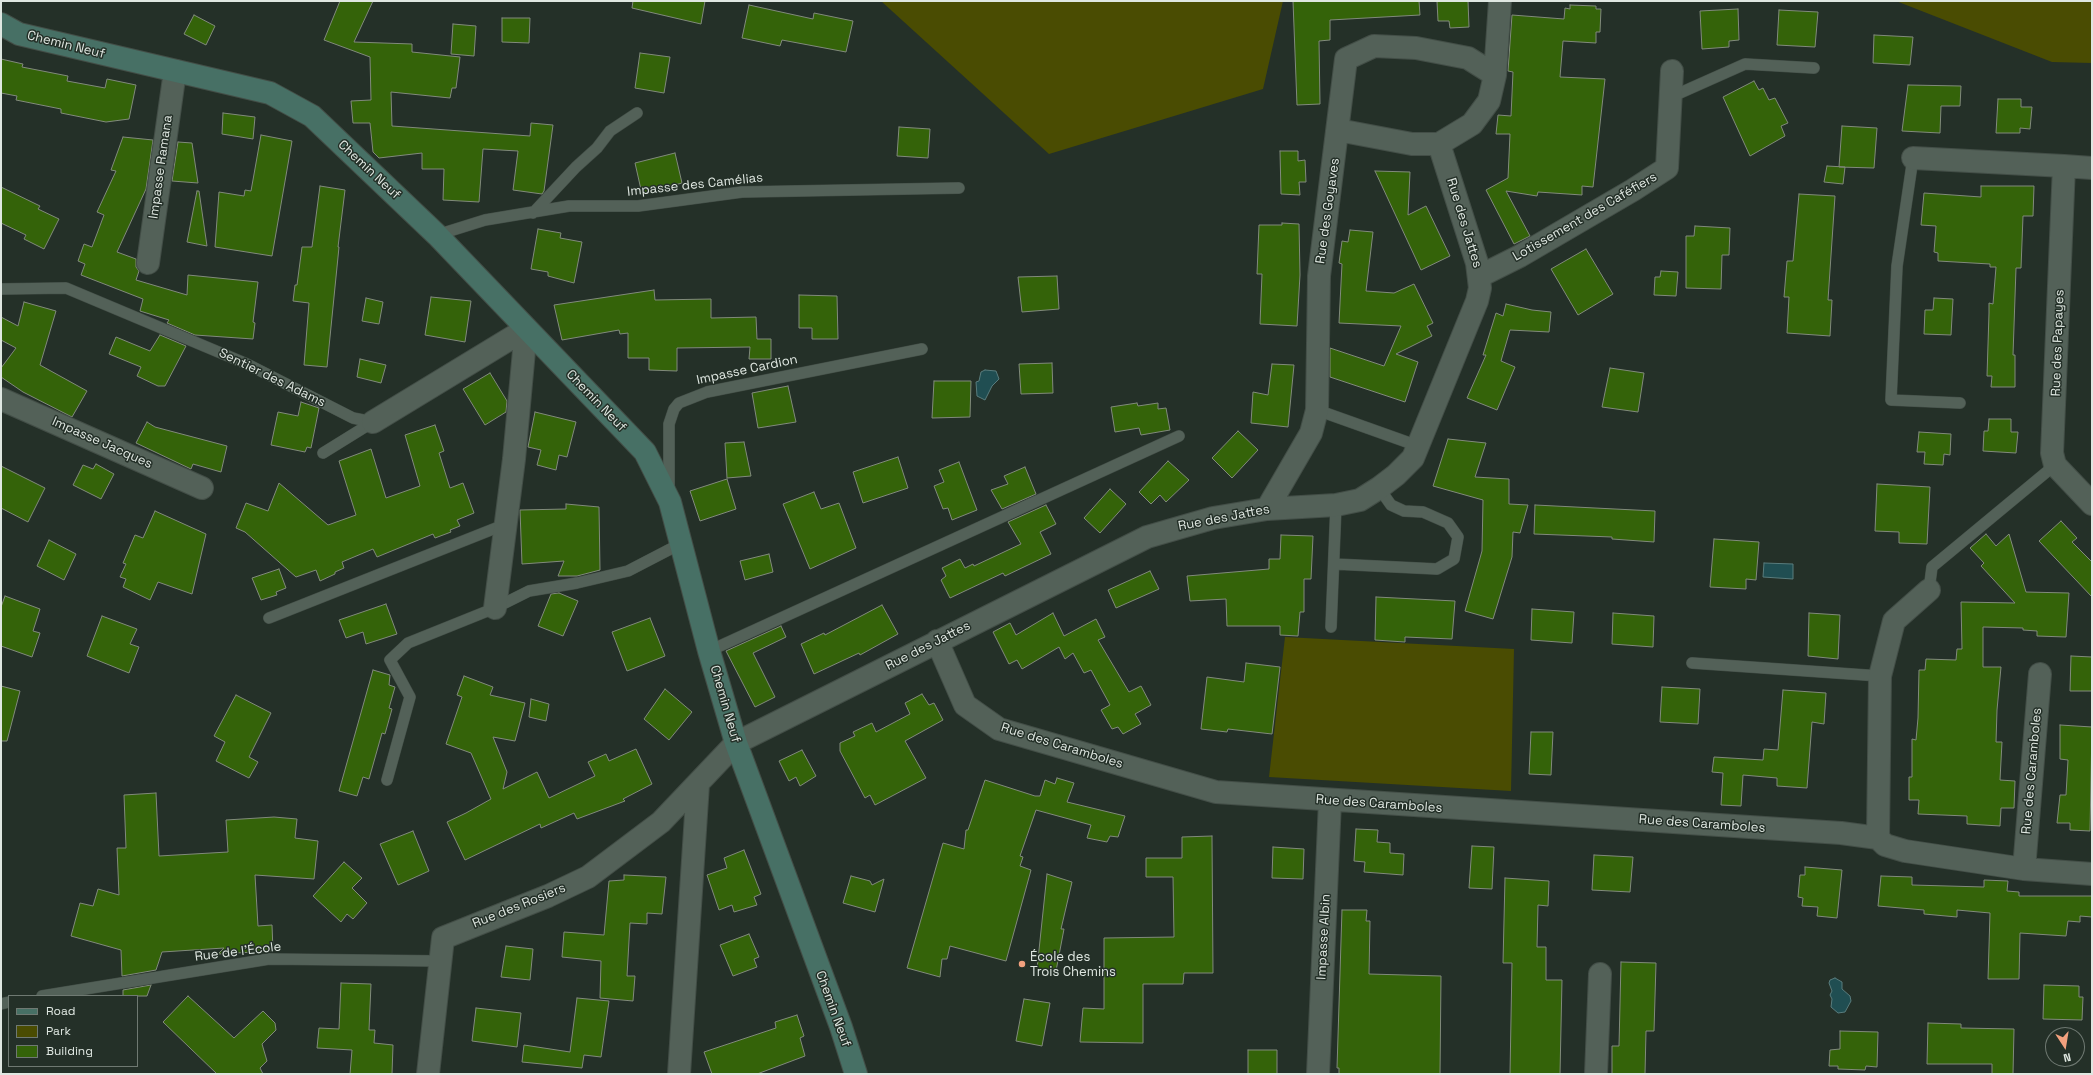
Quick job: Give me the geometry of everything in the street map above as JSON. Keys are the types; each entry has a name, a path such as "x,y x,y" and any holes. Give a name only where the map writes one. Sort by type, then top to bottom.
{"street":[{"path":"1338,130 1412,144 1439,144 1472,124 1489,101 1494,75 1500,1"},
{"name":"Chemin Neuf","path":"1,24 19,34 270,93 312,116 437,235 645,452 670,502 709,651 736,743 841,1027 856,1074"},
{"name":"Rue des Goyaves","path":"1267,509 1311,433 1317,410 1319,276 1346,59 1374,46 1416,48 1468,58 1494,75"},
{"name":"Impasse Ramana","path":"148,263 175,71"},
{"name":"Lotissement des Caféfiers","path":"1480,276 1520,256 1627,194 1667,168 1672,71"},
{"name":"Rue des Jattes","path":"736,743 1146,537 1214,518 1267,509 1336,506 1360,500 1379,488 1413,458 1477,301 1480,276 1439,144"},
{"path":"1913,158 2092,168"},
{"name":"Rue des Papayes","path":"2055,465 2052,452 2055,428 2064,166"},
{"path":"373,422 526,329"},
{"path":"495,608 514,459 526,329"},
{"name":"Impasse Jacques","path":"1,399 202,488"},
{"path":"2055,465 2092,504"},
{"path":"1878,838 1880,676 1894,621 1929,590"},
{"name":"Rue des Caramboles","path":"937,641 965,705 1000,729 1216,792 1330,801 1813,831 1878,838 1885,845 1905,851 2024,869 2092,874"},
{"name":"Rue des Caramboles","path":"2024,869 2040,674"},
{"name":"Rue des Rosiers","path":"428,1074 443,938 548,896 588,876 660,822 736,743"},
{"path":"679,1074 698,784"},
{"name":"Impasse Albin","path":"1318,1074 1330,801"},
{"path":"1596,1074 1600,974"}],"lane":[{"path":"1671,97 1745,64 1814,68"},
{"path":"533,213 576,167 597,148 610,131 637,113"},
{"path":"1913,158 1897,266 1891,400 1960,403"},
{"name":"Impasse des Camélias","path":"437,235 485,220 569,206 638,206 742,192 959,188"},
{"name":"Sentier des Adams","path":"1,289 66,288 247,364 353,418 373,422"},
{"name":"Impasse Cardion","path":"670,502 668,424 674,409 679,403 706,392 922,349"},
{"path":"1317,410 1418,446"},
{"path":"323,453 373,422"},
{"path":"709,651 1179,436"},
{"path":"1929,590 1932,567 2055,465"},
{"path":"1334,564 1437,569 1454,559 1458,537 1448,523 1423,512 1404,511 1391,505 1379,488"},
{"path":"1331,626 1336,506"},
{"path":"269,618 506,524"},
{"path":"387,780 410,697 390,660 408,643 495,608 529,591 577,583 628,571 680,544"},
{"path":"1692,663 1880,676"},
{"name":"Rue de l'École","path":"48,995 269,959 440,960"}],"green space":[{"path":"881,1 1283,1 1263,89 1049,154"},
{"path":"1896,1 2092,1 2092,63 2052,62"},
{"path":"1285,637 1514,649 1511,791 1269,777"}],"water":[{"path":"985,370 996,371 999,379 992,386 985,400 977,396 976,382 979,381 981,372"},
{"path":"1764,563 1793,564 1793,579 1763,577"},
{"path":"1835,978 1842,982 1842,989 1850,996 1851,1001 1845,1012 1838,1013 1831,1007 1832,999 1830,995 1832,991 1829,983 1830,980"}],"building":[{"path":"340,1 373,1 354,42 412,44 412,52 460,57 456,88 452,88 450,98 391,92 392,126 530,136 531,123 553,125 544,191 542,194 513,190 518,151 483,149 479,202 443,200 444,169 422,169 422,153 379,158 373,152 370,123 353,123 351,101 371,100 370,57 324,40"},
{"path":"633,1 705,1 701,24 632,8"},
{"path":"1293,1 1419,1 1420,15 1330,20 1330,40 1319,41 1320,104 1297,105"},
{"path":"1437,1 1468,1 1469,27 1450,28 1449,21 1438,21"},
{"path":"749,5 813,19 814,13 853,21 846,52 782,40 780,46 742,38"},
{"path":"1570,5 1596,6 1596,9 1601,9 1600,32 1596,32 1596,43 1563,41 1560,77 1605,79 1593,187 1582,186 1582,195 1538,192 1537,196 1506,191 1530,236 1514,244 1486,190 1508,178 1510,134 1496,134 1498,115 1511,116 1513,72 1508,71 1512,15 1564,19 1565,8 1570,9"},
{"path":"1738,9 1739,40 1729,41 1729,47 1702,49 1700,11"},
{"path":"1779,10 1818,12 1815,47 1777,45"},
{"path":"194,15 215,26 206,45 184,34"},
{"path":"502,18 530,18 529,43 502,42"},
{"path":"453,24 476,26 474,56 451,54"},
{"path":"1874,35 1913,37 1910,65 1873,63"},
{"path":"640,53 670,57 664,93 635,88"},
{"path":"1,59 23,64 22,67 68,76 67,81 105,88 107,79 136,85 129,119 106,122 61,113 61,109 16,100 17,96 1,93"},
{"path":"1754,81 1759,90 1763,88 1769,100 1775,98 1788,123 1781,126 1785,136 1750,156 1723,97"},
{"path":"1908,85 1961,86 1960,106 1941,106 1940,133 1902,131"},
{"path":"1998,99 2021,99 2021,107 2032,107 2030,129 2020,128 2020,133 1996,133"},
{"path":"223,113 255,117 253,139 222,134"},
{"path":"1842,126 1877,128 1874,168 1839,167"},
{"path":"899,127 930,129 928,158 897,156"},
{"path":"261,135 292,141 272,256 215,247 219,192 244,196 245,190 251,191"},
{"path":"123,137 153,140 146,189 117,252 136,259 136,267 139,271 136,280 187,295 188,275 258,282 253,322 255,323 253,339 195,335 167,323 169,320 140,311 143,299 81,275 85,264 78,261 84,244 92,247 104,215 97,212 116,171 111,170"},
{"path":"178,142 192,143 198,183 172,181"},
{"path":"1280,151 1298,151 1298,161 1305,160 1306,182 1299,182 1300,195 1281,194"},
{"path":"675,153 682,183 642,194 635,163"},
{"path":"1827,166 1845,167 1843,184 1824,182"},
{"path":"1375,171 1410,172 1408,215 1426,206 1450,256 1421,270"},
{"path":"320,186 345,190 327,367 304,365 309,303 293,301 295,285 297,285 302,247 312,247"},
{"path":"1981,186 2034,186 2033,216 2023,216 2021,268 2016,268 2013,355 2015,355 2015,387 1991,387 1992,376 1987,376 1989,303 1993,304 1996,267 1990,267 1990,264 1938,261 1938,253 1934,252 1936,226 1921,225 1924,193 1981,197"},
{"path":"1,187 40,206 38,209 59,219 44,249 24,239 26,235 1,223"},
{"path":"197,191 199,191 207,246 187,242"},
{"path":"1799,194 1835,196 1828,300 1832,300 1830,336 1787,333 1789,297 1784,297 1787,261 1793,261"},
{"path":"1282,223 1299,224 1300,275 1297,326 1260,324 1262,274 1257,274 1259,225 1282,225"},
{"path":"1695,226 1730,228 1729,255 1722,255 1721,289 1686,288 1686,236 1694,236"},
{"path":"538,229 561,233 560,238 582,242 574,283 548,276 548,272 531,269"},
{"path":"1350,230 1373,232 1366,291 1394,293 1414,284 1433,323 1427,326 1432,336 1396,354 1418,362 1405,402 1330,377 1330,348 1384,366 1401,326 1339,323 1342,264 1339,263 1342,241 1348,242"},
{"path":"1586,249 1613,294 1578,315 1551,269"},
{"path":"1661,271 1678,272 1676,296 1654,295 1655,277 1660,277"},
{"path":"1057,276 1059,309 1022,312 1018,277"},
{"path":"654,290 655,300 711,299 711,318 756,317 757,339 771,339 771,359 749,359 750,347 677,348 677,371 649,370 649,358 628,358 628,333 620,334 619,330 562,340 554,305"},
{"path":"799,295 837,296 838,339 812,339 812,328 799,328"},
{"path":"431,297 471,301 465,342 425,335"},
{"path":"366,298 383,302 379,324 362,321"},
{"path":"1934,298 1953,299 1951,335 1924,334 1925,310 1933,310"},
{"path":"24,302 56,311 40,365 87,391 72,417 23,392 1,377 1,368 16,348 1,340 1,317 18,326"},
{"path":"1506,304 1532,310 1551,312 1549,332 1510,330 1501,361 1515,367 1497,410 1467,398 1486,355 1483,355 1496,313 1503,316"},
{"path":"160,335 186,346 165,386 158,386 137,376 141,367 109,354 116,337 150,351"},
{"path":"360,359 386,365 381,383 357,377"},
{"path":"1052,363 1053,393 1021,394 1019,364"},
{"path":"1272,364 1294,365 1288,427 1251,423 1253,392 1268,395"},
{"path":"1610,368 1644,373 1638,412 1602,407"},
{"path":"490,373 507,401 506,412 485,425 463,389"},
{"path":"934,381 971,381 970,417 932,418"},
{"path":"788,386 796,422 758,428 752,393"},
{"path":"301,402 319,408 311,448 307,447 305,452 271,445 278,412 298,416"},
{"path":"1137,403 1138,406 1158,403 1158,409 1166,408 1170,430 1141,435 1139,428 1115,432 1111,407"},
{"path":"535,412 576,422 567,457 559,455 556,470 537,465 541,450 528,447"},
{"path":"1989,419 2011,419 2011,432 2018,432 2016,453 1983,451 1984,431 1988,431"},
{"path":"147,422 155,427 227,446 221,472 193,464 191,469 136,443"},
{"path":"435,425 444,451 439,453 450,488 463,483 474,513 457,520 460,526 450,530 451,532 435,538 433,534 377,557 373,549 342,562 344,568 320,581 316,570 296,577 245,532 236,528 246,503 268,511 279,483 328,525 356,515 339,461 371,449 386,498 420,486 405,435"},
{"path":"1238,431 1258,450 1232,478 1212,458"},
{"path":"1919,432 1951,434 1950,455 1944,454 1943,465 1924,464 1925,452 1917,452"},
{"path":"1448,439 1486,443 1475,477 1509,479 1509,504 1528,505 1520,533 1513,532 1512,557 1493,619 1465,611 1482,551 1483,500 1433,486"},
{"path":"744,442 751,476 727,478 725,443"},
{"path":"898,457 908,488 863,503 853,472"},
{"path":"1168,461 1189,480 1166,502 1160,495 1151,504 1139,492"},
{"path":"959,462 977,510 952,520 948,508 943,509 934,486 944,482 939,470"},
{"path":"96,464 114,474 101,499 73,485 83,465 93,469"},
{"path":"1,466 45,488 28,522 1,508"},
{"path":"1025,467 1036,494 1002,509 991,490 1008,484 1004,476"},
{"path":"727,479 736,509 700,521 690,491"},
{"path":"1877,484 1930,487 1927,544 1899,543 1899,532 1875,531"},
{"path":"1110,489 1126,504 1100,533 1084,518"},
{"path":"814,492 821,509 839,503 856,548 810,569 783,504"},
{"path":"566,504 599,507 600,570 577,576 558,576 564,561 522,564 520,510 566,509"},
{"path":"1046,505 1056,524 1040,532 1051,554 1005,576 1003,573 950,598 941,580 946,576 942,568 960,559 965,568 973,564 974,566 1021,544 1008,522"},
{"path":"1535,505 1655,511 1654,542 1612,539 1612,537 1534,534"},
{"path":"155,511 206,534 192,594 158,582 150,600 123,587 126,579 120,577 126,564 123,563 135,535 143,538"},
{"path":"2061,521 2077,538 2072,542 2092,562 2092,597 2039,541"},
{"path":"1986,534 1996,546 2009,534 2026,592 2069,593 2066,637 2037,636 2037,631 2023,630 2023,628 1983,627 1983,667 2001,667 1996,742 2002,742 2000,780 2015,781 2014,808 2001,808 2000,826 1967,824 1967,816 1918,814 1919,800 1909,800 1909,777 1912,777 1912,739 1916,740 1918,718 1919,670 1925,670 1926,659 1956,660 1957,649 1962,649 1961,602 2015,603 1981,566 1984,563 1970,548"},
{"path":"1281,535 1313,536 1311,579 1304,579 1304,612 1300,612 1298,636 1280,635 1280,626 1227,626 1226,599 1190,601 1187,576 1269,569 1269,559 1280,559"},
{"path":"1714,539 1759,542 1756,580 1746,579 1746,589 1710,587"},
{"path":"49,540 76,554 64,580 37,566"},
{"path":"769,554 773,572 745,580 740,561"},
{"path":"279,569 286,588 276,592 277,595 261,600 252,578"},
{"path":"1150,571 1159,589 1116,608 1108,590"},
{"path":"559,593 578,601 563,636 538,626 551,594"},
{"path":"5,596 40,609 33,631 40,633 32,657 1,646 1,607"},
{"path":"1376,597 1455,601 1452,639 1405,637 1405,642 1375,640"},
{"path":"386,604 397,634 366,644 363,632 346,638 339,620"},
{"path":"882,605 898,634 860,655 859,653 814,674 801,644 824,633 825,635"},
{"path":"1532,609 1574,612 1572,643 1531,640"},
{"path":"1053,613 1064,636 1096,619 1105,637 1098,640 1129,692 1141,686 1151,705 1135,714 1141,724 1123,734 1118,727 1112,729 1101,710 1110,705 1091,670 1084,673 1073,653 1065,659 1059,647 1022,669 1017,660 1009,664 993,632 1010,623 1016,635"},
{"path":"1613,613 1654,616 1653,647 1612,644"},
{"path":"1809,613 1840,615 1838,659 1808,656"},
{"path":"102,616 137,629 130,644 139,647 129,673 87,656"},
{"path":"650,618 665,656 627,671 612,632"},
{"path":"781,626 786,637 753,653 775,697 755,707 726,651"},
{"path":"2071,656 2092,657 2092,691 2070,691"},
{"path":"1246,663 1280,667 1272,734 1228,729 1227,732 1201,729 1207,677 1244,682"},
{"path":"373,670 390,675 389,685 395,687 389,708 392,709 385,734 382,733 369,779 363,777 357,796 339,791"},
{"path":"464,676 493,687 490,695 525,703 515,741 493,737 507,772 503,789 537,772 549,798 595,776 588,762 606,754 609,761 636,749 652,784 623,799 625,801 577,819 574,813 541,828 540,824 465,860 447,822 491,799 471,753 446,744 462,697 457,695"},
{"path":"1,686 20,691 7,741 1,741"},
{"path":"1662,687 1700,689 1698,724 1660,722"},
{"path":"665,689 692,712 669,740 644,719"},
{"path":"1783,690 1826,693 1824,724 1812,722 1807,788 1777,786 1777,778 1743,775 1741,806 1721,805 1723,773 1712,772 1714,757 1763,760 1764,749 1778,750"},
{"path":"922,694 929,705 934,703 943,720 905,741 926,778 875,805 870,795 865,798 840,751 840,743 855,736 853,732 872,723 876,732 910,714 905,703"},
{"path":"236,695 271,713 249,757 258,762 249,778 216,761 225,742 214,736"},
{"path":"531,699 549,704 546,721 529,717"},
{"path":"2060,725 2092,727 2090,831 2070,830 2070,823 2057,823 2060,795 2066,795 2068,760 2060,759"},
{"path":"1531,732 1553,732 1551,775 1529,774"},
{"path":"802,750 816,776 800,786 796,777 789,781 779,761"},
{"path":"1057,778 1074,783 1067,802 1125,816 1118,837 1110,836 1107,842 1087,838 1091,825 1036,810 1020,856 1023,857 1020,866 1031,870 1006,961 950,946 947,959 942,959 940,977 907,968 943,843 964,849 966,830 968,830 985,780 1035,796 1040,796 1045,780 1055,784"},
{"path":"156,793 159,856 228,852 226,820 274,817 297,819 295,838 318,841 314,879 255,875 258,926 272,925 273,951 218,954 224,948 162,952 156,970 122,976 121,950 71,936 80,903 93,906 98,889 119,895 117,848 126,848 124,795"},
{"path":"1356,829 1378,830 1377,842 1390,843 1390,853 1404,854 1403,875 1364,872 1365,862 1354,861"},
{"path":"413,831 429,871 398,885 380,844"},
{"path":"1212,836 1213,973 1184,973 1183,984 1143,984 1143,1043 1080,1042 1083,1008 1104,1009 1104,938 1174,937 1173,877 1146,877 1146,858 1182,858 1182,837"},
{"path":"1472,846 1494,847 1492,889 1469,888"},
{"path":"1273,847 1304,849 1303,879 1272,878"},
{"path":"744,850 761,894 754,897 757,905 734,912 732,905 719,910 707,875 727,868 724,858"},
{"path":"1594,855 1633,857 1630,892 1592,890"},
{"path":"344,862 362,878 352,888 367,903 353,919 347,914 341,922 313,896"},
{"path":"1805,867 1842,870 1837,918 1817,916 1818,907 1802,906 1803,898 1798,897 1800,875 1805,875"},
{"path":"1047,874 1072,882 1061,929 1064,929 1056,971 1037,969"},
{"path":"624,875 666,877 662,914 647,913 647,924 630,923 627,976 635,976 633,1001 600,998 601,961 562,957 564,932 604,935 609,881 624,880"},
{"path":"851,876 870,881 872,885 884,879 875,912 843,903"},
{"path":"1881,876 1912,877 1912,885 1984,887 1984,880 2008,881 2007,891 2019,892 2019,896 2092,896 2092,917 2080,916 2080,922 2068,921 2066,936 2020,933 2019,979 1988,979 1990,913 1957,910 1957,917 1924,914 1924,910 1878,906"},
{"path":"1505,878 1549,881 1548,906 1538,905 1537,947 1546,947 1546,980 1562,980 1560,1074 1510,1074 1512,963 1503,963"},
{"path":"1342,910 1367,910 1366,921 1370,921 1369,974 1441,976 1440,1074 1339,1074 1339,1068 1337,1068"},
{"path":"749,934 759,957 754,959 757,967 733,976 720,945"},
{"path":"506,946 533,949 530,980 501,977"},
{"path":"1621,962 1656,963 1654,1031 1646,1031 1645,1074 1612,1074 1612,1046 1619,1046"},
{"path":"341,983 371,984 369,1030 375,1030 374,1043 393,1045 392,1074 350,1074 352,1050 317,1048 319,1028 339,1029"},
{"path":"151,985 147,996 123,995 123,990"},
{"path":"2044,985 2079,986 2079,997 2083,997 2082,1020 2043,1019"},
{"path":"188,996 234,1038 263,1011 275,1023 276,1030 262,1044 267,1061 260,1068 263,1074 217,1074 163,1022"},
{"path":"577,998 609,1001 601,1057 584,1055 582,1068 522,1062 524,1045 570,1052"},
{"path":"1024,999 1050,1003 1042,1046 1016,1041"},
{"path":"476,1008 521,1013 517,1047 472,1041"},
{"path":"797,1015 804,1036 800,1038 805,1056 757,1074 712,1074 704,1052 776,1028 775,1022"},
{"path":"1928,1023 1961,1024 1961,1028 2014,1029 2013,1074 1992,1074 1992,1064 1927,1064"},
{"path":"1840,1031 1878,1032 1877,1067 1866,1066 1865,1070 1838,1069 1838,1066 1829,1066 1830,1050 1840,1049"},
{"path":"1248,1050 1277,1050 1277,1074 1248,1074"}],"place":[{"name":"École des Trois Chemins","path":"1022,964"}]}
